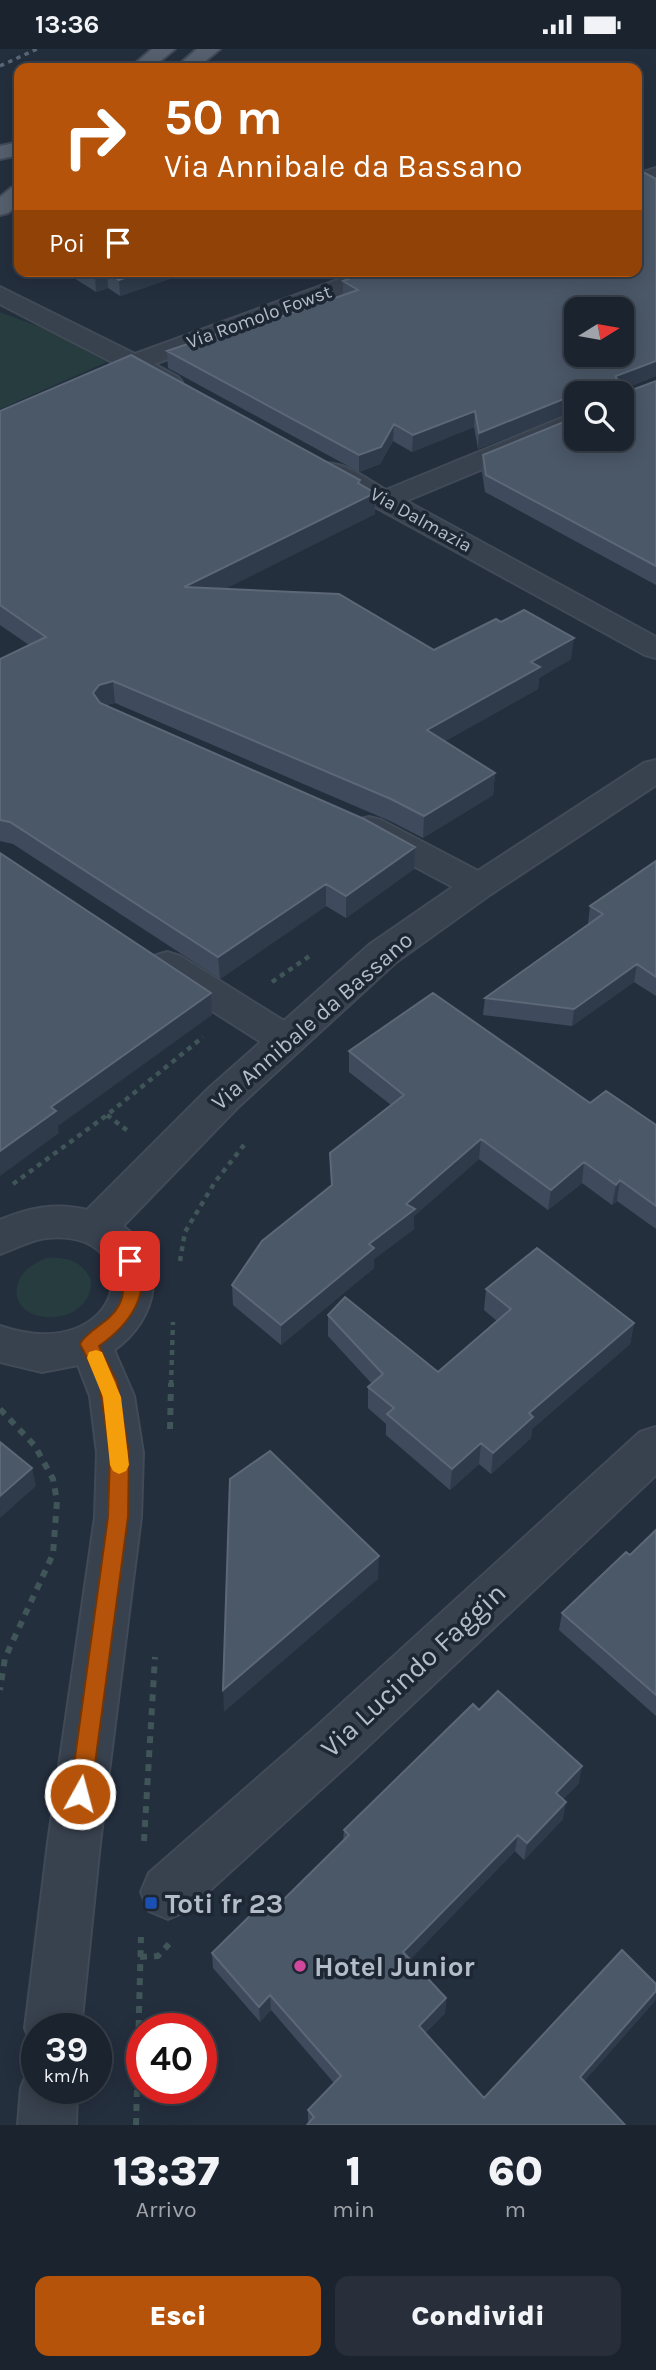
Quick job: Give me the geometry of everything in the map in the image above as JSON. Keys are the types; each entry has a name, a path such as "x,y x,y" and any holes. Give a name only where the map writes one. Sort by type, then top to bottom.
{"main road":[{"path":"147,63 165,49"},
{"path":"192,63 210,49"},
{"path":"0,208 14,197"}],"street":[{"name":"Via Romolo Fowst","path":"134,363 369,277"},
{"path":"0,294 189,394"},
{"path":"385,500 564,425"},
{"name":"Via Dalmazia","path":"303,456 656,649"},
{"name":"Via Annibale da Bassano","path":"95,1228 182,1138 382,954 479,886 656,770"},
{"path":"342,815 479,886"},
{"path":"134,943 235,1010 287,1040"},
{"path":"0,1238 22,1227 47,1221 72,1221 95,1228 116,1242 130,1261 134,1283 128,1307 113,1328 89,1344 56,1354 22,1353 0,1344"},
{"path":"55,2013 74,1843 118,1517 120,1454 112,1397 108,1382 89,1344"},
{"name":"Via Lucindo Faggin","path":"155,1873 334,1744 656,1446"},
{"path":"47,2125 48,2104"}],"path":[{"path":"11,1185 107,1115 210,1031"},
{"path":"178,1269 185,1232 215,1182 249,1138"},
{"path":"170,1436 173,1319"},
{"path":"0,1409 35,1446 53,1479 57,1501 53,1554 5,1658 0,1690"},
{"path":"155,1653 155,1873"},
{"path":"136,2125 141,1933"},
{"path":"140,1957 158,1957 167,1945"}],"green space":[{"path":"0,312 45,329 107,362 0,409"},
{"path":"47,1258 61,1258 79,1264 91,1280 88,1296 79,1308 67,1315 38,1316 26,1310 18,1300 17,1287 21,1276 33,1265"}],"building":[{"path":"642,173 645,173 656,179 656,361 616,376 620,381 564,381 564,399 479,433 475,411 413,435 394,424 381,447 359,455 167,351 249,323 254,326 358,290 343,281 354,277 642,277"},
{"path":"131,355 360,480 358,483 375,493 184,587 339,594 434,650 496,619 501,622 524,610 574,638 531,662 540,667 427,730 495,773 424,816 391,799 113,681 99,685 93,693 100,703 364,819 415,847 346,896 326,884 218,957 10,822 0,820 0,659 46,637 0,605 0,411"},
{"path":"656,381 656,566 486,475 483,455 564,422 564,451 634,451 634,389"},
{"path":"0,853 211,993 51,1107 56,1111 0,1151"},
{"path":"656,861 656,977 637,964 574,1009 485,998 603,914 590,906"},
{"path":"433,993 590,1103 606,1091 656,1125 656,1206 620,1180 616,1185 584,1162 551,1190 481,1139 406,1204 415,1209 369,1244 374,1248 281,1325 232,1285 262,1241 332,1185 330,1153 404,1095 349,1051"},
{"path":"537,1248 634,1323 529,1413 533,1417 493,1453 481,1443 452,1469 387,1414 394,1408 368,1387 383,1374 328,1315 345,1297 438,1372 511,1309 486,1289"},
{"path":"0,1442 32,1468 0,1496"},
{"path":"270,1451 379,1556 223,1690 230,1479"},
{"path":"656,1530 656,1695 562,1613 626,1552 630,1555"},
{"path":"498,1691 582,1766 556,1793 566,1802 527,1843 518,1835 403,1952 446,1998 419,2026 484,2098 622,1950 656,1984 656,1991 580,2077 625,2125 307,2125 314,2117 308,2110 341,2076 270,1995 259,2007 212,1953 264,1902 272,1911 349,1835 344,1830 473,1704 479,1710"}],"railway":[{"path":"0,66 37,49"}],"slow traffic":[{"path":"96,1358 112,1397 120,1454 119,1465"}],"place":[{"name":"Toti fr 23","path":"151,1903"},
{"name":"Hotel Junior","path":"300,1966"}],"route":[{"path":"80,1794 118,1517 120,1454 108,1382 89,1344 113,1328 128,1307 134,1283 130,1261"}]}
